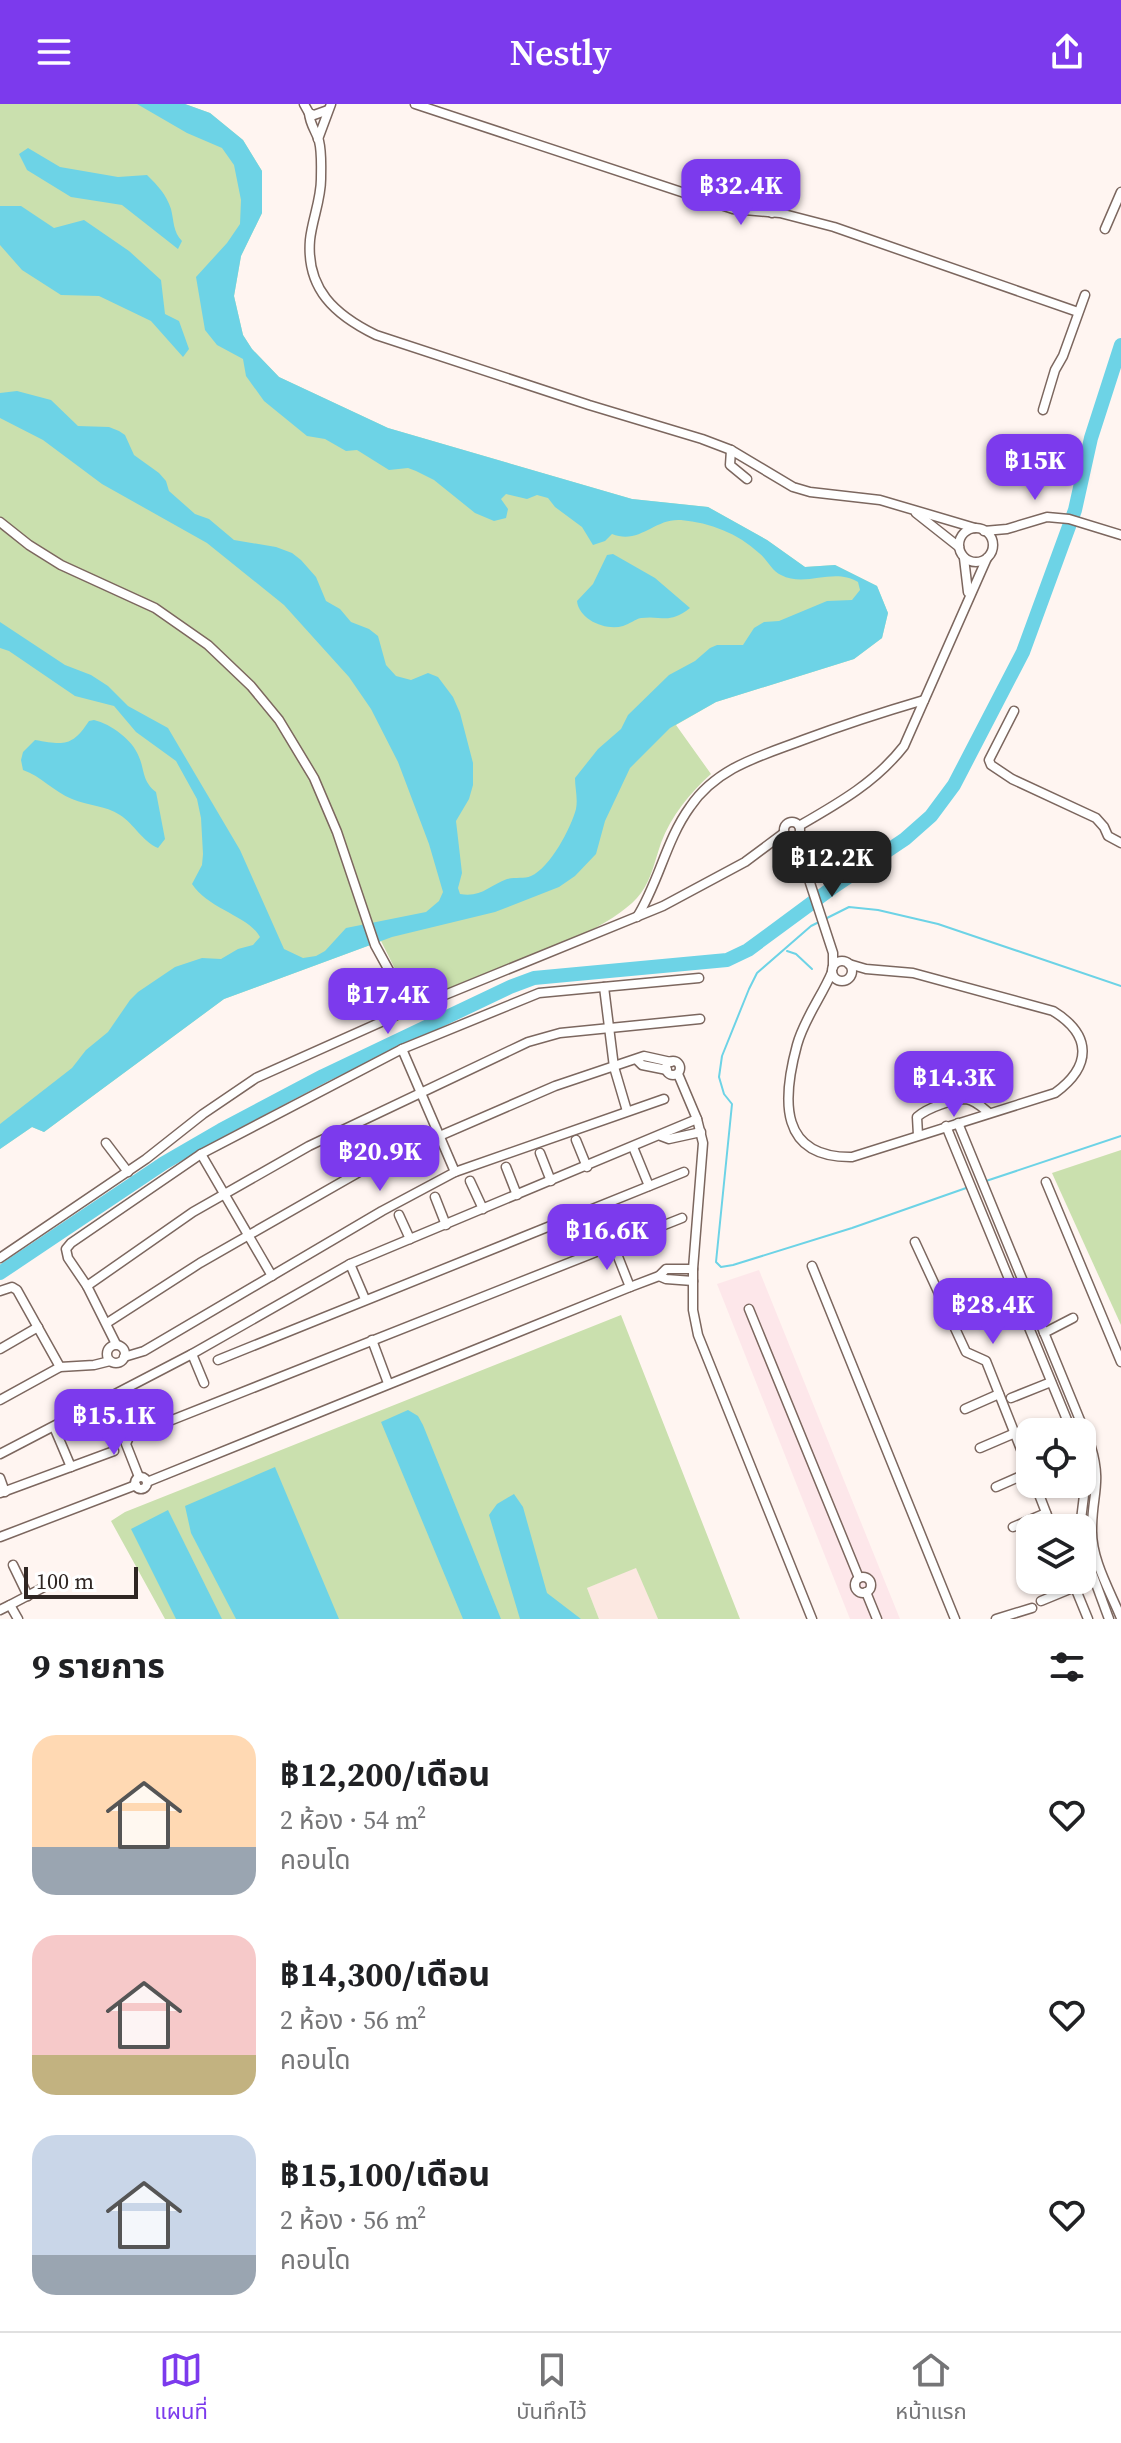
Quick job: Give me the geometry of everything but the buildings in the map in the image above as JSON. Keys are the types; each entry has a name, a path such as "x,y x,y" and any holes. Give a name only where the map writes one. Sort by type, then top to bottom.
{"street":[{"path":"415,104 733,209 772,213 834,227 1078,312"},
{"path":"306,108 319,115 330,107"},
{"path":"318,139 330,107"},
{"path":"306,108 318,139 321,183 310,239 310,261 316,287 331,307 351,323 376,335 731,450 793,487 810,492 880,500 979,530 991,538 990,554"},
{"path":"772,213 780,190"},
{"path":"1105,229 1121,192"},
{"path":"1043,410 1055,370 1085,295"},
{"path":"731,450 730,465 747,479"},
{"path":"909,508 959,547 964,557 968,596"},
{"path":"959,547 961,536 979,530 1007,529 1035,519 1069,519 1121,535"},
{"path":"0,522 61,565 155,608 208,645 251,686 279,720 314,778 337,832 375,945 403,996 423,1004"},
{"path":"799,826 866,786 904,746 968,596 1007,529"},
{"path":"964,557 975,562 990,554"},
{"path":"637,917 677,827 702,791 724,773 743,761 851,722 924,700"},
{"path":"1014,711 989,760 991,765 1012,779 1096,818 1108,836 1121,843"},
{"path":"788,822 799,826 795,837 789,838 784,833 788,822"},
{"path":"0,1258 128,1172 212,1107 256,1078 398,1014 637,917 745,862 784,833"},
{"path":"795,837 828,935 835,978 846,980"},
{"path":"828,935 852,972 846,980"},
{"path":"839,962 880,971 913,973 1053,1011 1077,1032 1083,1054 1077,1073 1055,1093 852,1157 817,1153 804,1144 795,1130 788,1095 797,1044 833,970 839,962"},
{"path":"819,998 846,980 880,971"},
{"path":"124,1357 124,1349 116,1344 87,1286 68,1258 66,1249 201,1154 402,1049 539,993 699,978"},
{"path":"604,987 614,1067 627,1111"},
{"path":"398,1014 403,996"},
{"path":"87,1286 157,1236 309,1146 420,1092 549,1035 700,1019"},
{"path":"402,1049 455,1172"},
{"path":"107,1323 248,1234 368,1167 555,1086 637,1060 642,1065 679,1065 678,1074 701,1132 703,1154 693,1269 693,1310 698,1335 812,1619"},
{"path":"0,1400 60,1367 110,1361 118,1363 124,1357 152,1347 382,1211 455,1172 664,1099"},
{"path":"918,1135 917,1117 926,1110 964,1099 989,1113"},
{"path":"0,1454 192,1354 350,1264 697,1119"},
{"path":"958,1123 1096,1465 1097,1494 1091,1527 1093,1541 1121,1618"},
{"path":"946,1126 1066,1418"},
{"path":"661,1136 669,1139 701,1132"},
{"path":"576,1140 587,1167"},
{"path":"106,1143 128,1172"},
{"path":"633,1147 649,1186"},
{"path":"540,1153 551,1181"},
{"path":"201,1154 272,1276"},
{"path":"506,1167 517,1195"},
{"path":"218,1360 684,1172"},
{"path":"470,1181 483,1209"},
{"path":"1046,1182 1121,1362"},
{"path":"435,1197 446,1225"},
{"path":"399,1215 410,1239"},
{"path":"141,1481 126,1444 127,1439 682,1218"},
{"path":"915,1242 966,1352 986,1361 1015,1433 980,1448"},
{"path":"613,1244 630,1287"},
{"path":"350,1264 365,1299"},
{"path":"812,1266 955,1619"},
{"path":"0,1537 659,1276 666,1269 693,1269"},
{"path":"659,1276 693,1281"},
{"path":"970,1297 1010,1281"},
{"path":"0,1291 12,1287 17,1290 60,1367"},
{"path":"749,1309 859,1578 870,1581 871,1586 866,1592 877,1619"},
{"path":"1044,1333 1073,1318"},
{"path":"0,1349 38,1327"},
{"path":"221,1338 230,1355"},
{"path":"372,1340 388,1383"},
{"path":"110,1361 107,1350 116,1344"},
{"path":"192,1354 204,1383"},
{"path":"1011,1398 1051,1382"},
{"path":"128,1388 136,1409"},
{"path":"965,1409 999,1394"},
{"path":"54,1427 71,1467"},
{"path":"0,1478 2,1493 114,1451"},
{"path":"996,1487 1016,1478"},
{"path":"1013,1527 1046,1513 1040,1498"},
{"path":"13,1565 28,1596"},
{"path":"1096,1584 1109,1619"},
{"path":"0,1610 46,1586"},
{"path":"1041,1601 1055,1594"},
{"path":"1078,1594 1088,1619"},
{"path":"10,1605 18,1619"},
{"path":"996,1619 1032,1608"}],"shaded area":[{"path":"759,1270 900,1619 850,1619 717,1284"},
{"path":"636,1567 658,1619 599,1619 587,1588"}],"green space":[{"path":"0,104 185,104 210,113 243,140 262,171 262,213 241,256 234,296 243,335 279,377 388,428 632,499 708,507 767,540 805,567 835,565 877,586 888,613 882,638 854,659 716,702 676,725 711,774 689,797 670,824 641,893 625,909 602,924 510,966 418,998 404,987 381,941 224,999 44,1132 32,1127 0,1149"},
{"path":"1121,1150 1121,1325 1052,1173"},
{"path":"621,1315 740,1619 658,1619 636,1568 587,1588 599,1619 165,1619 111,1521 125,1512"}],"water":[{"path":"137,104 185,104 210,113 243,140 262,171 262,213 241,256 234,296 243,335 279,377 388,428 632,499 708,507 767,540 805,567 835,565 877,586 888,613 882,638 854,659 716,702 670,728 630,768 605,821 596,854 575,876 559,887 495,912 392,937 224,999 44,1132 32,1127 0,1149 0,1124 72,1068 86,1050 108,1032 138,992 175,967 202,958 221,959 253,945 260,937 247,923 208,900 192,884 202,865 201,818 197,799 176,761 136,732 114,706 75,696 0,648 0,622 65,665 91,675 108,686 128,706 168,728 240,850 284,949 303,958 316,956 325,951 346,928 426,912 439,901 443,892 429,844 398,762 371,709 349,677 284,605 207,543 102,484 43,440 0,418 0,393 17,391 51,400 78,426 109,427 119,431 125,435 134,455 159,473 169,491 195,514 209,519 234,540 276,547 301,560 316,577 326,601 340,609 351,622 378,636 386,665 396,676 411,680 428,673 438,677 460,713 473,763 473,785 469,799 456,821 462,873 458,888 460,894 474,894 507,879 531,876 545,865 559,847 573,817 577,805 575,778 598,749 621,729 628,715 669,675 717,645 743,645 754,628 764,622 779,621 827,601 852,600 860,590 858,582 839,576 800,579 781,575 742,540 713,526 692,521 671,520 631,536 612,534 605,541 593,545 582,527 548,498 537,495 527,499 506,494 501,499 508,509 506,518 494,521 475,513 434,480 416,471 408,468 389,470 357,450 346,451 325,439 307,436 264,401 246,376 243,359 217,345 205,330 196,277 240,224 241,200 234,165 222,148 187,133"},
{"path":"28,148 60,167 118,177 147,175 169,204 175,230 182,241 178,249 122,205 71,197 27,170 19,154"},
{"path":"0,206 21,206 54,228 84,220 129,251 161,280 165,314 179,321 189,349 183,357 151,321 99,296 61,295 22,270 0,245"},
{"path":"613,554 655,578 690,608 671,618 641,618 616,627 588,619 577,601 593,584 607,555"},
{"path":"94,720 121,734 136,751 146,780 156,792 165,839 158,848 120,815 65,796 23,770 23,752 35,740 60,743 72,740 89,721"},
{"path":"408,1410 418,1416 423,1425 501,1619 463,1619 381,1422"},
{"path":"275,1467 339,1619 236,1619 191,1533 185,1506"},
{"path":"514,1494 523,1507 547,1593 581,1619 520,1619 489,1515 497,1504"},
{"path":"168,1510 222,1619 176,1619 131,1529"}],"waterway":[{"path":"0,1273 164,1163 323,1076 534,978 727,960 748,950 905,839 931,816 954,785 1023,652 1075,510 1091,438 1121,345"},
{"path":"825,919 849,907 878,910 938,924 1121,986"},
{"path":"819,922 757,973 722,1056 719,1077 724,1094 732,1104 716,1262 721,1267 733,1265 969,1187"},
{"path":"787,951 796,954 812,969"},
{"path":"986,1181 1121,1136"}]}
